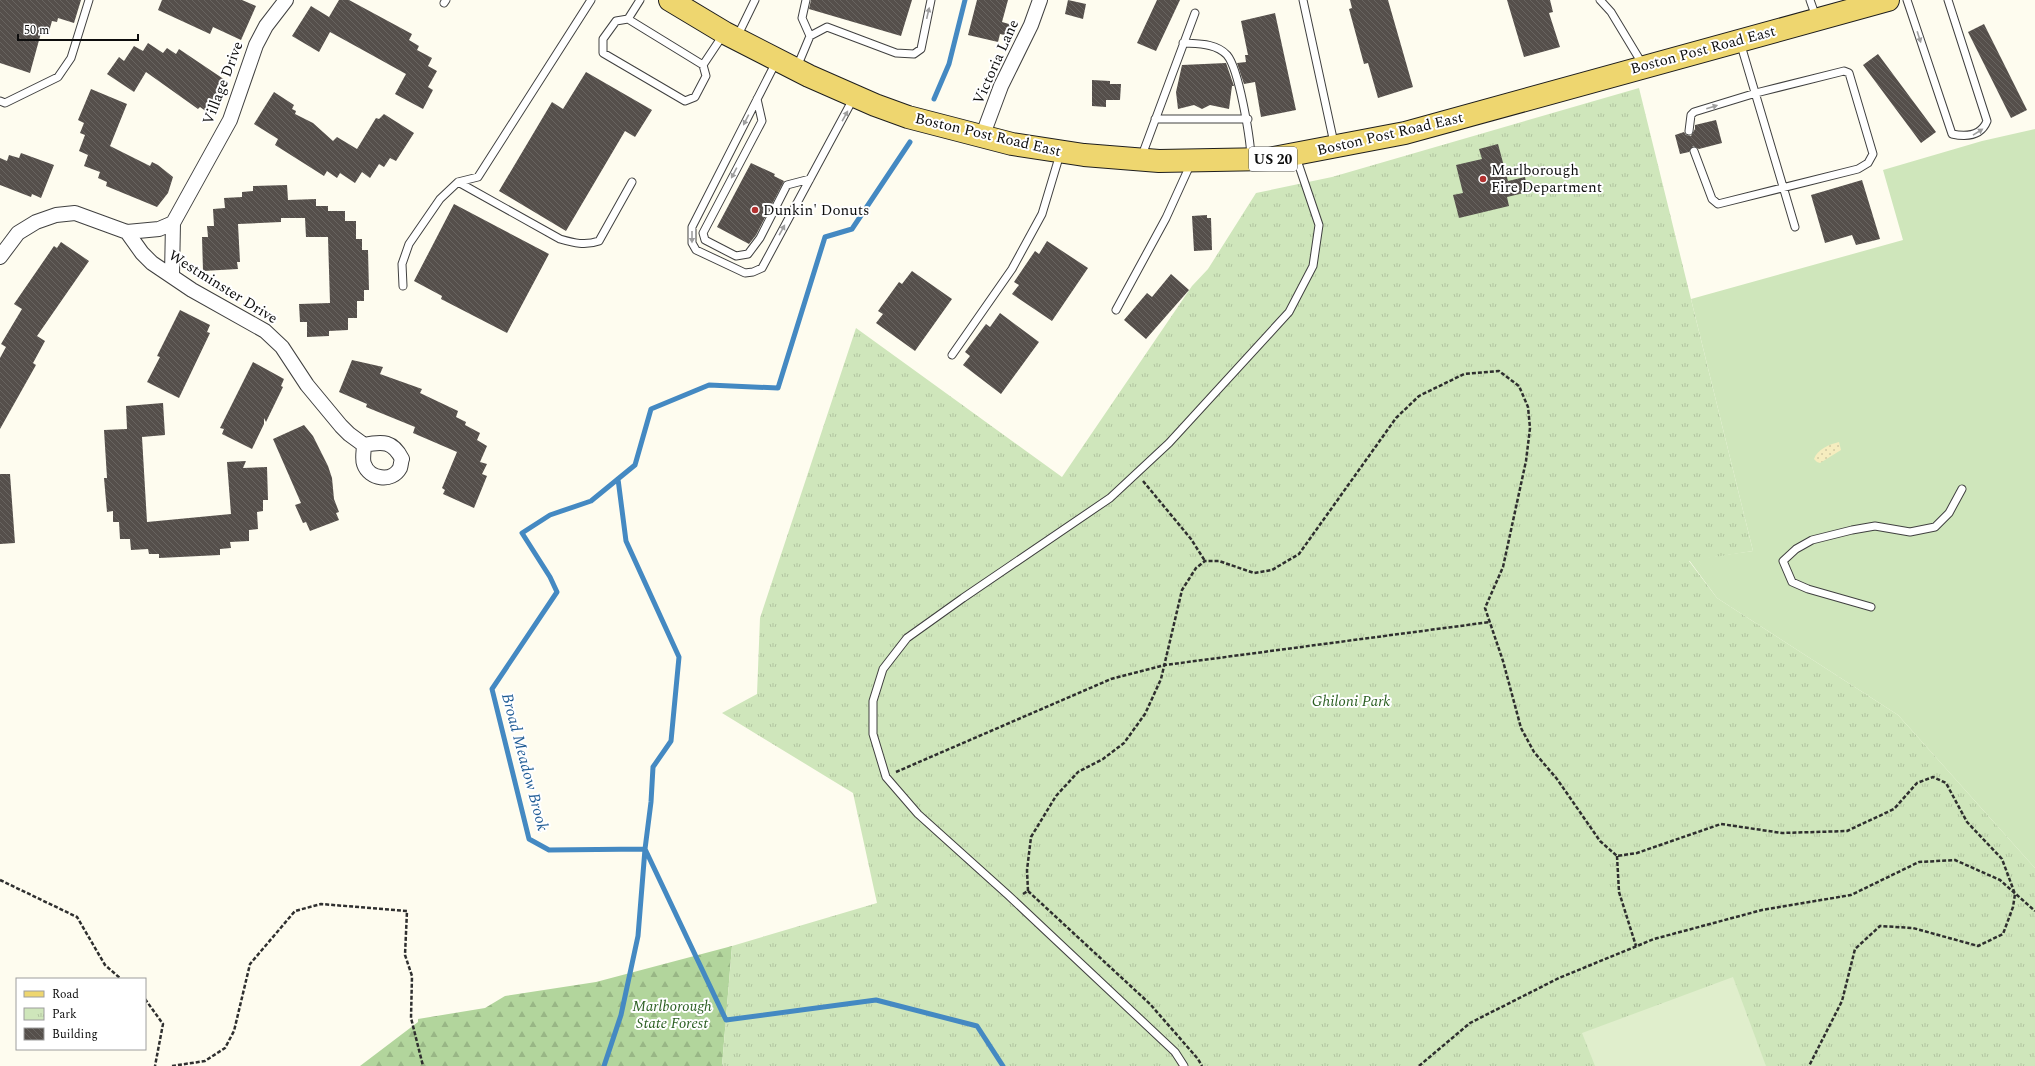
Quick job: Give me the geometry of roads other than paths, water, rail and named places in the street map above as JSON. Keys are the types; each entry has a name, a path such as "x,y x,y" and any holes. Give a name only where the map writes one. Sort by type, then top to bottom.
{"main road":[{"name":"Boston Post Road East","path":"670,0 730,36 786,64 855,97 908,117 982,137 1060,152 1141,160 1191,161 1269,159 1335,148 1440,124 1740,40 1813,9 1888,0"}],"street":[{"name":"Village Drive","path":"172,275 173,223 230,120 256,45 266,26 286,0"},
{"name":"Victoria Lane","path":"982,137 1001,86 1031,25 1040,0"},
{"path":"0,257 18,233 36,222 56,215 75,213 127,232 159,229 173,223"},
{"name":"Westminster Drive","path":"127,232 142,253 152,263 172,275 192,290 265,331 282,347 307,385 341,426 349,434 364,444"}],"lane":[{"path":"0,101 5,103 58,77 70,58 89,0"},
{"path":"403,286 402,264 409,244 440,199 458,182 478,177 591,0"},
{"path":"628,19 640,0"},
{"path":"703,65 730,36 755,0"},
{"path":"806,0 802,18 810,36"},
{"path":"855,97 762,268 753,272 745,273 696,250 692,243 692,227 757,99 810,36 827,28 896,53 914,54 921,49 931,0"},
{"path":"1303,0 1335,148"},
{"path":"1600,0 1611,12 1644,66"},
{"path":"1907,0 1952,134 1961,136 1974,135 1985,126 1987,121 1948,0"},
{"path":"1141,160 1195,13"},
{"path":"628,19 703,65 706,76 695,97 685,101 603,52 603,39 616,21 628,19"},
{"path":"1740,40 1795,227"},
{"path":"1184,43 1210,45 1227,55 1232,64 1248,119 1252,160"},
{"path":"1689,131 1691,115 1694,112 1756,93 1844,71 1849,73 1873,154 1868,163 1858,169 1718,204 1712,200 1694,151"},
{"path":"757,99 762,121 703,233 706,240 736,256 748,254 760,238 787,185 810,179"},
{"path":"1155,119 1248,119"},
{"path":"952,355 1012,269 1042,214 1060,152"},
{"path":"1184,1066 1175,1052 1013,900 918,814 886,777 873,734 873,701 883,669 907,638 1110,498 1169,443 1289,312 1314,266 1319,225 1295,155"},
{"path":"1116,310 1166,218 1191,161"},
{"path":"458,182 560,238 575,244 591,244 599,241 632,182"},
{"path":"1871,607 1808,589 1792,582 1784,561 1796,549 1812,540 1852,530 1875,526 1910,532 1935,527 1949,513 1962,489"}],"waterway":[{"name":"Broad Meadow Brook","path":"934,99 949,64 965,0"},
{"name":"Broad Meadow Brook","path":"910,142 852,229 825,237 778,388 709,385 651,409 635,465 591,501 550,515 522,533 550,577 557,592 492,689 529,839 549,850 645,849 726,1020 876,1000 977,1026 1003,1066"},
{"path":"604,1066 621,1015 638,936 653,767 671,741 679,657 626,541 618,479"}],"place":[{"name":"Marlborough Fire Department","path":"1483,179"},
{"name":"Dunkin' Donuts","path":"755,210"}],"park label":[{"name":"Ghiloni Park","path":"1351,701"},
{"name":"Marlborough State Forest","path":"672,1014"}]}
